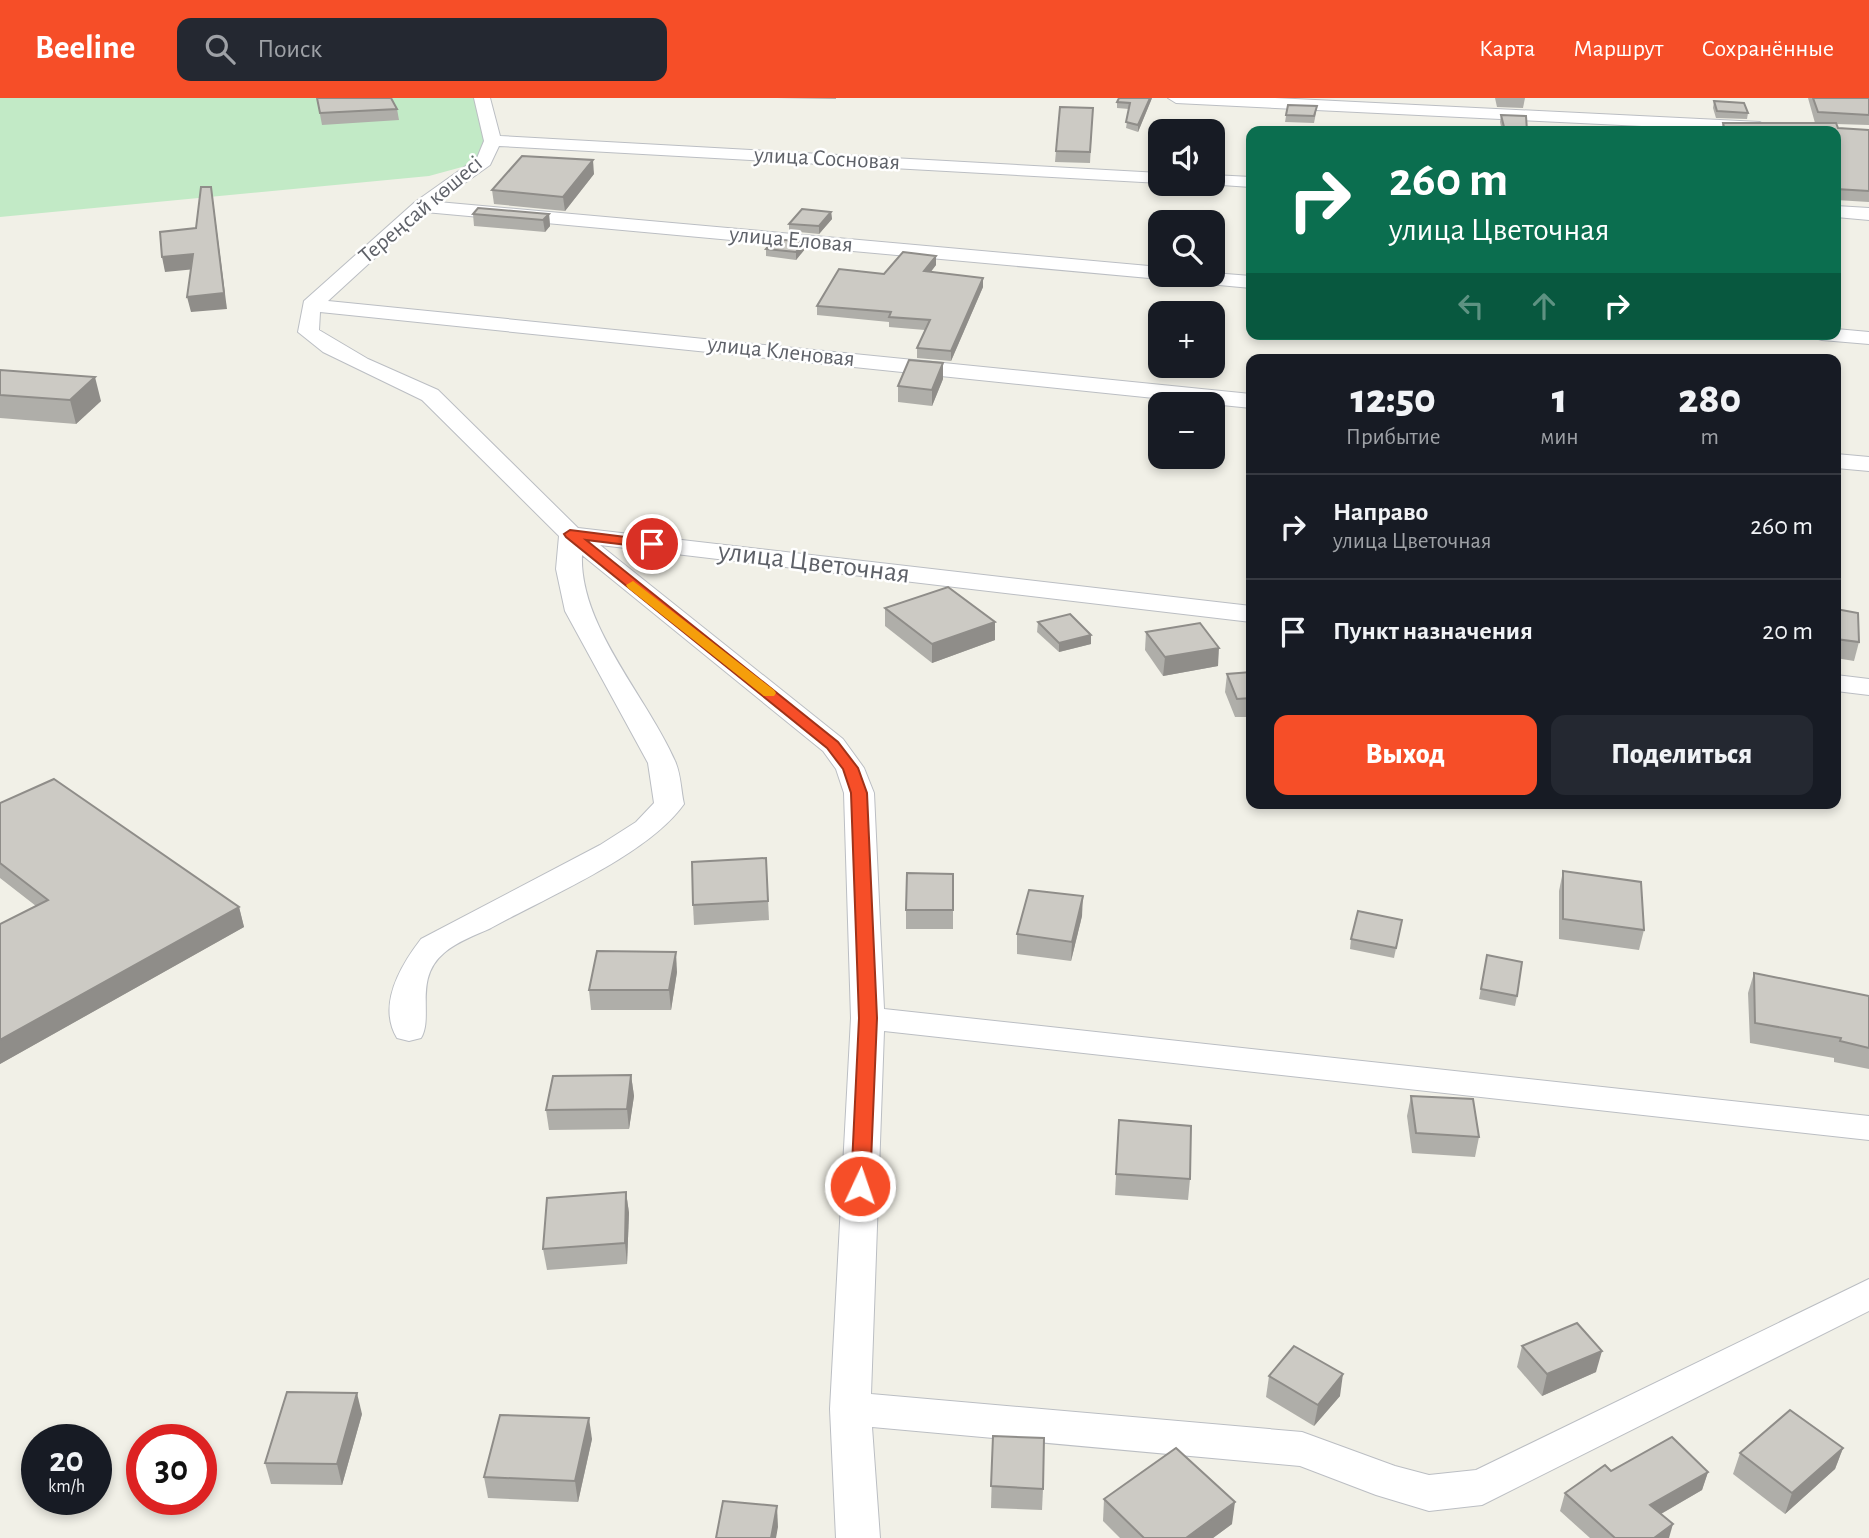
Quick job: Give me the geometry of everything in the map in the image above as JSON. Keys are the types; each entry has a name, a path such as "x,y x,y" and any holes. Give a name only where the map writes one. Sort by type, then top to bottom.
{"street":[{"name":"Тереңсай көшесі","path":"311,305 421,206 484,161 493,141 482,98"},
{"path":"1176,98 1735,126"},
{"name":"улица Сосновая","path":"493,141 1148,176"},
{"path":"1225,181 1246,182"},
{"name":"улица Еловая","path":"421,206 1148,272"},
{"path":"1841,212 1869,214"},
{"path":"1225,280 1246,282"},
{"path":"311,305 308,332 360,364 430,395 570,534 833,745 850,768 859,793 868,1018 850,1409 858,1538"},
{"name":"улица Кленовая","path":"311,305 1246,400"},
{"path":"1841,336 1869,338"},
{"path":"1841,461 1869,464"},
{"path":"409,1030 407,1007 412,972 432,946 611,851 647,828 668,804 662,763 578,611 569,569 570,534"},
{"name":"улица Цветочная","path":"570,534 1246,613"},
{"path":"1841,684 1869,687"},
{"path":"868,1018 1869,1128"},
{"path":"850,1409 1302,1449 1391,1483 1429,1493 1482,1487 1869,1294"}],"green space":[{"path":"0,98 482,98 493,141 484,161 429,176 0,217"}],"building":[{"path":"317,98 391,98 397,109 320,113"},
{"path":"1119,98 1150,98 1138,125 1126,122 1130,103 1117,102"},
{"path":"1813,98 1869,98 1869,115 1818,112"},
{"path":"1714,101 1744,103 1748,113 1717,111"},
{"path":"1288,105 1317,106 1314,116 1286,115"},
{"path":"1060,107 1093,108 1090,152 1056,151"},
{"path":"1501,115 1526,116 1527,126 1504,126"},
{"path":"1723,123 1836,123 1837,126 1724,126"},
{"path":"1841,128 1869,130 1869,191 1841,189"},
{"path":"522,156 593,160 563,197 492,190"},
{"path":"201,187 211,187 224,293 187,297 193,254 162,257 160,232 196,228"},
{"path":"478,208 549,214 543,220 473,214"},
{"path":"802,209 831,212 819,226 789,224"},
{"path":"775,239 805,242 796,252 766,249"},
{"path":"903,252 936,256 924,271 983,278 951,351 917,348 930,320 889,317 891,312 817,306 839,269 884,274"},
{"path":"909,360 943,363 932,390 898,386"},
{"path":"0,370 95,377 70,400 0,395"},
{"path":"948,587 995,622 932,644 885,608"},
{"path":"1841,610 1858,613 1859,642 1841,640"},
{"path":"1070,614 1091,635 1059,643 1038,622"},
{"path":"1200,623 1219,648 1165,657 1146,632"},
{"path":"1246,672 1246,698 1237,699 1227,674"},
{"path":"54,779 239,907 0,1040 0,924 48,900 0,863 0,803"},
{"path":"766,858 768,901 693,905 692,862"},
{"path":"1563,871 1641,882 1644,930 1563,919"},
{"path":"907,873 953,874 953,910 906,910"},
{"path":"1029,890 1083,896 1072,942 1017,934"},
{"path":"1358,911 1402,920 1396,948 1351,939"},
{"path":"597,951 676,952 669,990 589,990"},
{"path":"1487,955 1522,962 1517,996 1481,989"},
{"path":"1754,973 1869,996 1869,1048 1840,1041 1841,1038 1755,1023"},
{"path":"631,1075 627,1109 546,1110 553,1076"},
{"path":"1411,1096 1473,1099 1479,1137 1416,1133"},
{"path":"1119,1120 1191,1126 1190,1179 1116,1174"},
{"path":"626,1192 625,1243 543,1249 547,1198"},
{"path":"1577,1323 1602,1351 1547,1374 1522,1346"},
{"path":"1294,1346 1343,1374 1318,1405 1269,1376"},
{"path":"287,1392 357,1393 337,1464 265,1463"},
{"path":"1790,1410 1843,1448 1792,1493 1740,1453"},
{"path":"500,1415 589,1418 575,1481 484,1477"},
{"path":"993,1436 1044,1438 1043,1489 991,1486"},
{"path":"1672,1437 1708,1472 1650,1505 1673,1524 1654,1538 1615,1538 1565,1493 1605,1465 1611,1471"},
{"path":"1176,1448 1235,1502 1186,1538 1144,1538 1104,1499"},
{"path":"723,1501 777,1506 771,1538 716,1538"}],"slow traffic":[{"path":"633,585 769,693"}],"route":[{"path":"652,544 570,534 833,745 850,768 859,793 868,1018 860,1186"}]}
